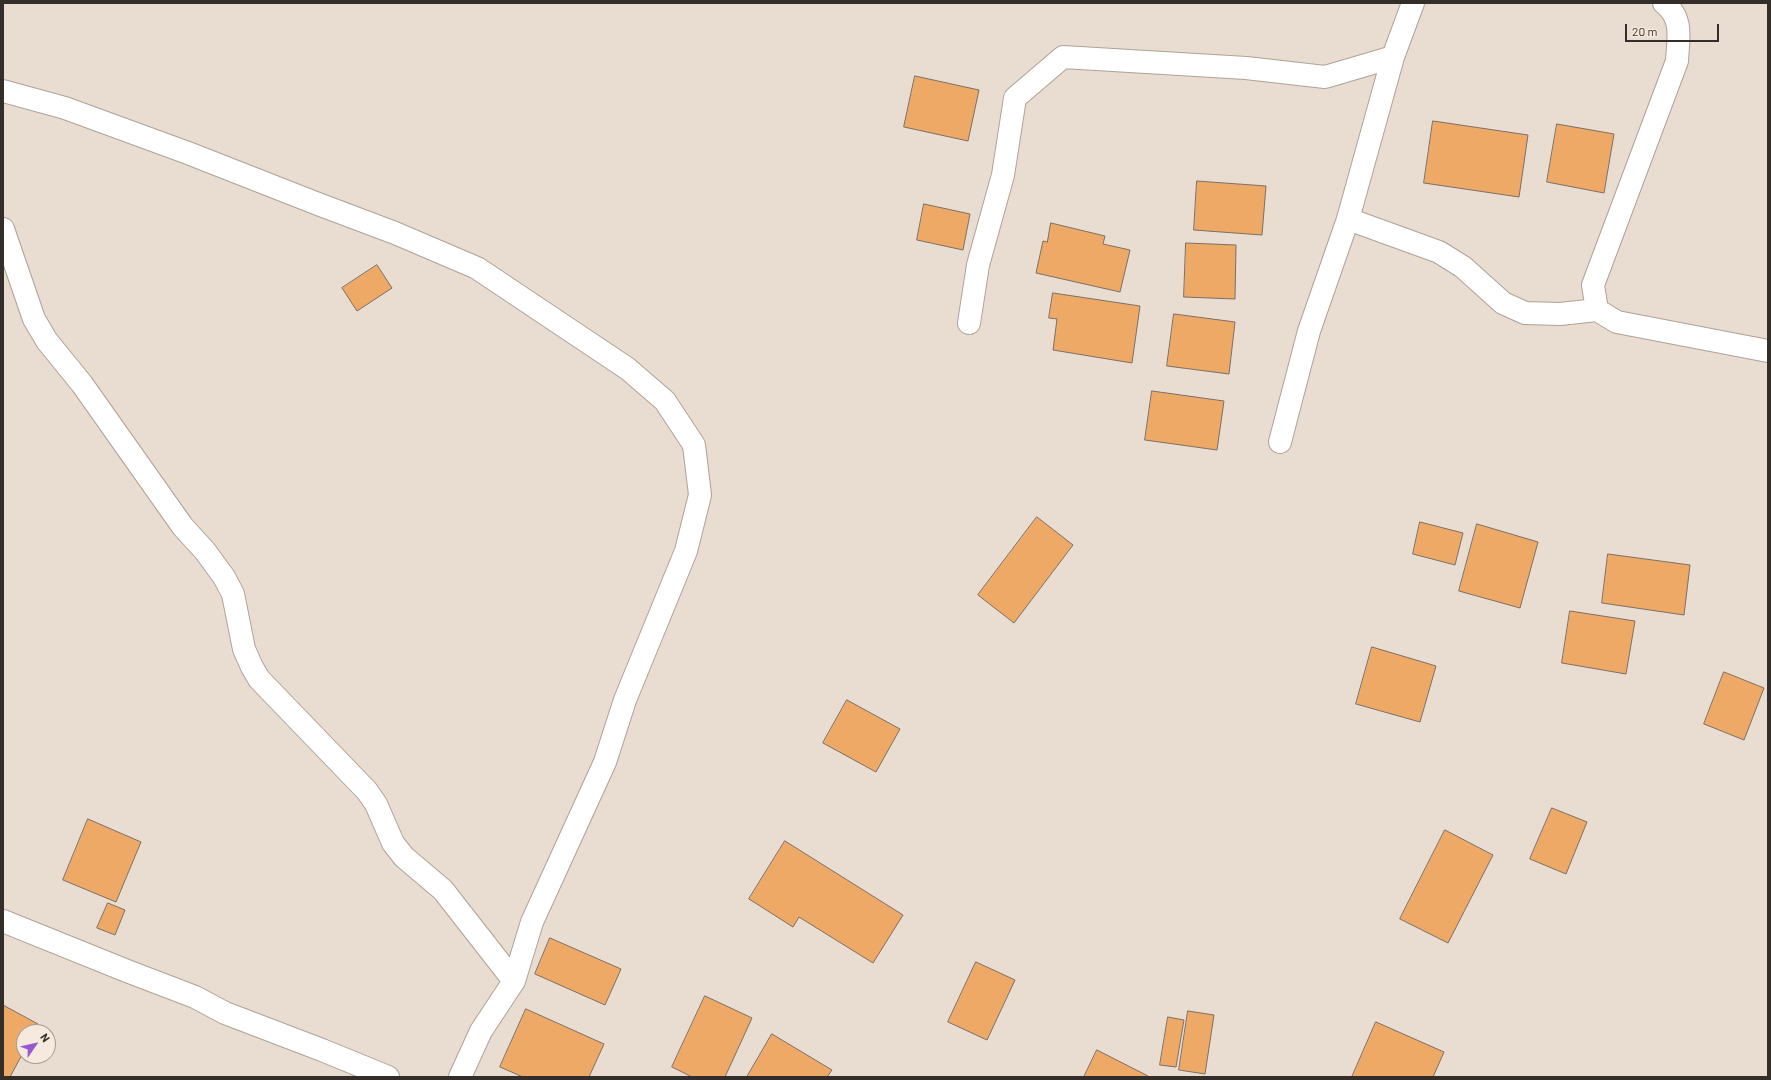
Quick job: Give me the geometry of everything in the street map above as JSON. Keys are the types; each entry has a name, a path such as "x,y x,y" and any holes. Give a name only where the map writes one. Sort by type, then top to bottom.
{"street":[{"path":"1280,442 1309,331 1348,220 1393,57 1413,3"},
{"path":"1597,310 1593,285 1677,61 1679,26 1673,10 1664,3"},
{"path":"969,323 978,265 1003,175 1015,98 1063,57 1246,68 1326,78 1393,57"},
{"path":"3,91 65,108 188,153 395,233 477,268 628,369 665,401 694,445 700,495 686,551 626,700 605,762 532,922 514,981 481,1031 460,1077"},
{"path":"1348,220 1439,252 1463,267 1503,303 1525,313 1560,314 1597,310 1617,322 1768,351"},
{"path":"3,229 34,319 47,341 82,384 183,527 205,551 224,577 233,594 244,649 260,680 367,791 376,804 393,843 404,857 443,890 514,981"},
{"path":"3,920 195,997 225,1013 388,1077"}],"building":[{"path":"915,76 979,90 968,141 904,127"},
{"path":"1433,121 1528,135 1519,197 1424,183"},
{"path":"1557,124 1614,134 1604,193 1547,182"},
{"path":"1197,181 1266,186 1262,235 1194,230"},
{"path":"924,204 970,214 963,250 917,240"},
{"path":"1051,223 1105,236 1103,244 1130,250 1120,292 1036,273 1043,241 1047,242"},
{"path":"1186,243 1236,245 1235,299 1184,297"},
{"path":"377,265 392,288 357,311 342,288"},
{"path":"1053,293 1140,306 1132,363 1053,350 1057,319 1049,318"},
{"path":"1174,314 1235,322 1229,374 1167,366"},
{"path":"1152,391 1224,401 1217,450 1145,440"},
{"path":"1037,517 1073,545 1014,623 978,595"},
{"path":"1420,522 1463,533 1455,565 1413,554"},
{"path":"1477,524 1538,542 1520,608 1459,591"},
{"path":"1608,554 1690,565 1684,615 1602,603"},
{"path":"1570,611 1635,621 1626,674 1562,663"},
{"path":"1372,647 1436,666 1420,722 1356,704"},
{"path":"1724,672 1764,688 1744,740 1704,724"},
{"path":"847,700 900,729 876,772 823,743"},
{"path":"1552,808 1587,822 1566,874 1530,859"},
{"path":"88,819 141,842 116,902 63,880"},
{"path":"1445,830 1493,855 1448,943 1400,919"},
{"path":"785,841 903,915 873,963 799,917 793,927 749,899"},
{"path":"108,903 125,910 115,935 97,928"},
{"path":"550,938 621,969 605,1005 535,974"},
{"path":"976,962 1015,980 987,1040 948,1022"},
{"path":"705,996 752,1018 725,1077 692,1077 672,1067"},
{"path":"3,1005 38,1024 16,1024 17,1064 10,1077 3,1077"},
{"path":"526,1009 604,1044 589,1077 523,1077 500,1067"},
{"path":"1188,1011 1214,1015 1205,1074 1179,1070"},
{"path":"1168,1017 1184,1020 1176,1067 1160,1065"},
{"path":"1376,1022 1444,1052 1433,1077 1352,1077"},
{"path":"772,1034 832,1070 827,1077 747,1077"},
{"path":"1097,1050 1148,1076 1084,1077"}]}
